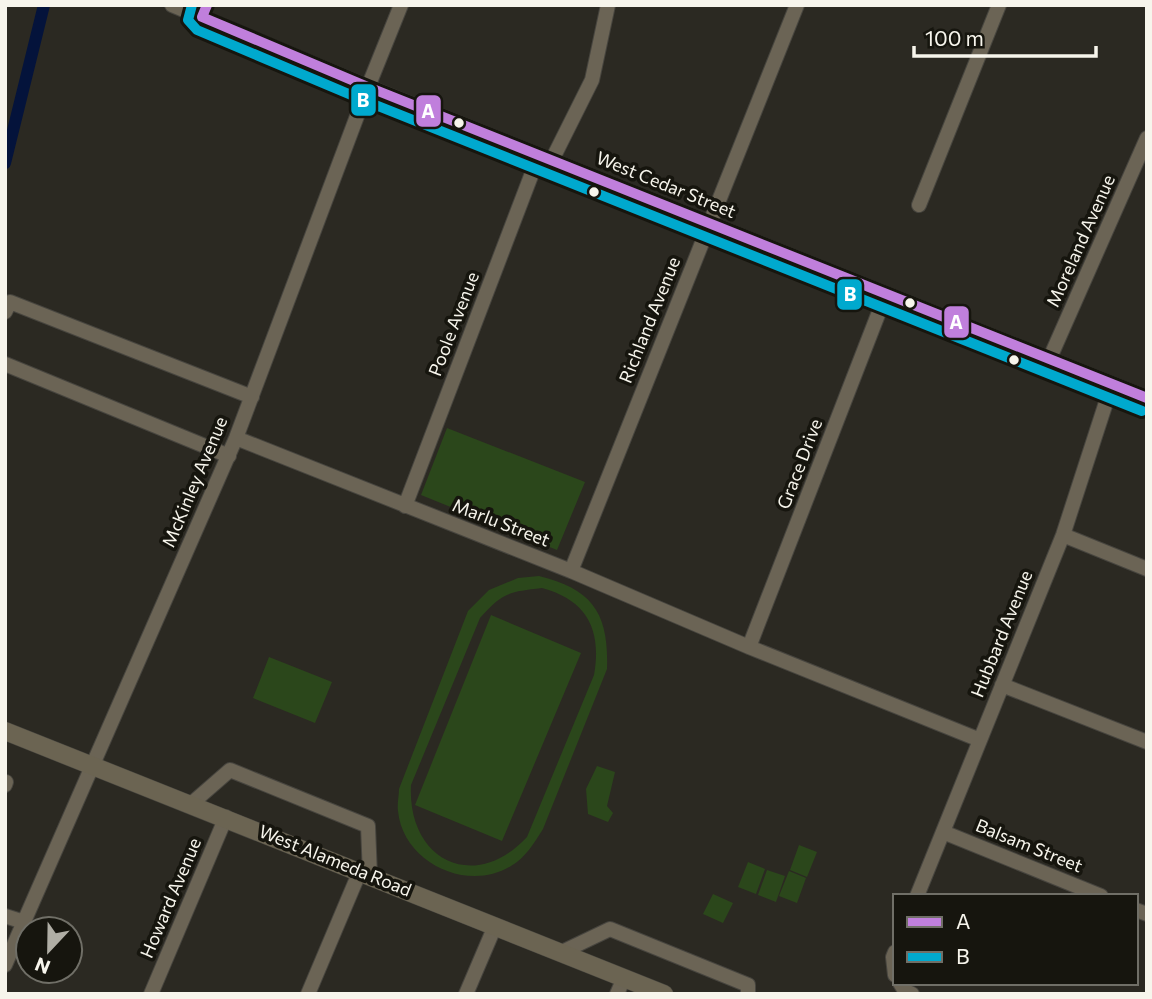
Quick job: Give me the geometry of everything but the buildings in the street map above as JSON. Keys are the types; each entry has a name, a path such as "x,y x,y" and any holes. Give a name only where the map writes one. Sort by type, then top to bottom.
{"main road":[{"name":"West Alameda Road","path":"5,731 562,952 621,986 664,994"}],"street":[{"name":"West Cedar Street","path":"172,5 204,11 368,88 1147,398"},
{"name":"McKinley Avenue","path":"27,915 229,456 401,5"},
{"name":"Poole Avenue","path":"405,506 546,158 592,80 608,5"},
{"name":"Richland Avenue","path":"571,571 797,5"},
{"path":"919,205 999,5"},
{"name":"Moreland Avenue","path":"1049,360 1141,169 1147,138"},
{"name":"Grace Drive","path":"749,647 886,294"},
{"path":"5,313 10,302 252,397"},
{"path":"5,364 229,456"},
{"name":"Hubbard Avenue","path":"919,894 1063,535 1112,384"},
{"name":"Marlu Street","path":"236,438 571,571 749,647 980,740"},
{"path":"1063,535 1147,569"},
{"path":"1002,685 1147,742"},
{"path":"191,804 230,769 368,825 365,874 308,994"},
{"name":"Howard Avenue","path":"151,994 226,817"},
{"name":"Balsam Street","path":"943,832 1096,894"},
{"path":"466,994 495,926"},
{"path":"562,952 610,929 748,985 748,994"},
{"name":"McKinley Avenue","path":"5,965 14,945"}],"green space":[{"path":"447,428 585,482 557,550 421,495"},
{"path":"539,576 558,581 585,597 601,619 605,633 607,669 543,829 533,844 511,866 494,874 458,874 440,868 412,845 403,829 398,811 399,789 468,611 489,590 518,578","holes":["542,588 570,600 588,619 596,644 594,675 527,837 507,854 486,863 466,865 448,860 432,849 420,833 413,811 411,785 480,618 501,598 514,592"]},
{"path":"491,615 581,653 502,841 415,805"},
{"path":"269,657 332,682 315,723 253,698"},
{"path":"597,766 615,772 607,806 613,813 608,822 588,814 586,789"},
{"path":"799,845 817,852 807,877 790,870"},
{"path":"748,862 765,869 756,894 738,887"},
{"path":"767,870 785,876 776,902 758,895"},
{"path":"789,871 806,878 797,903 779,896"},
{"path":"713,894 733,903 723,923 703,914"}],"waterway":[{"path":"5,163 44,5"}],"transit line":[{"name":"B","path":"192,5 188,20 197,30 363,100 1142,411"},
{"name":"A","path":"207,5 202,17 368,87 1147,398"}]}
